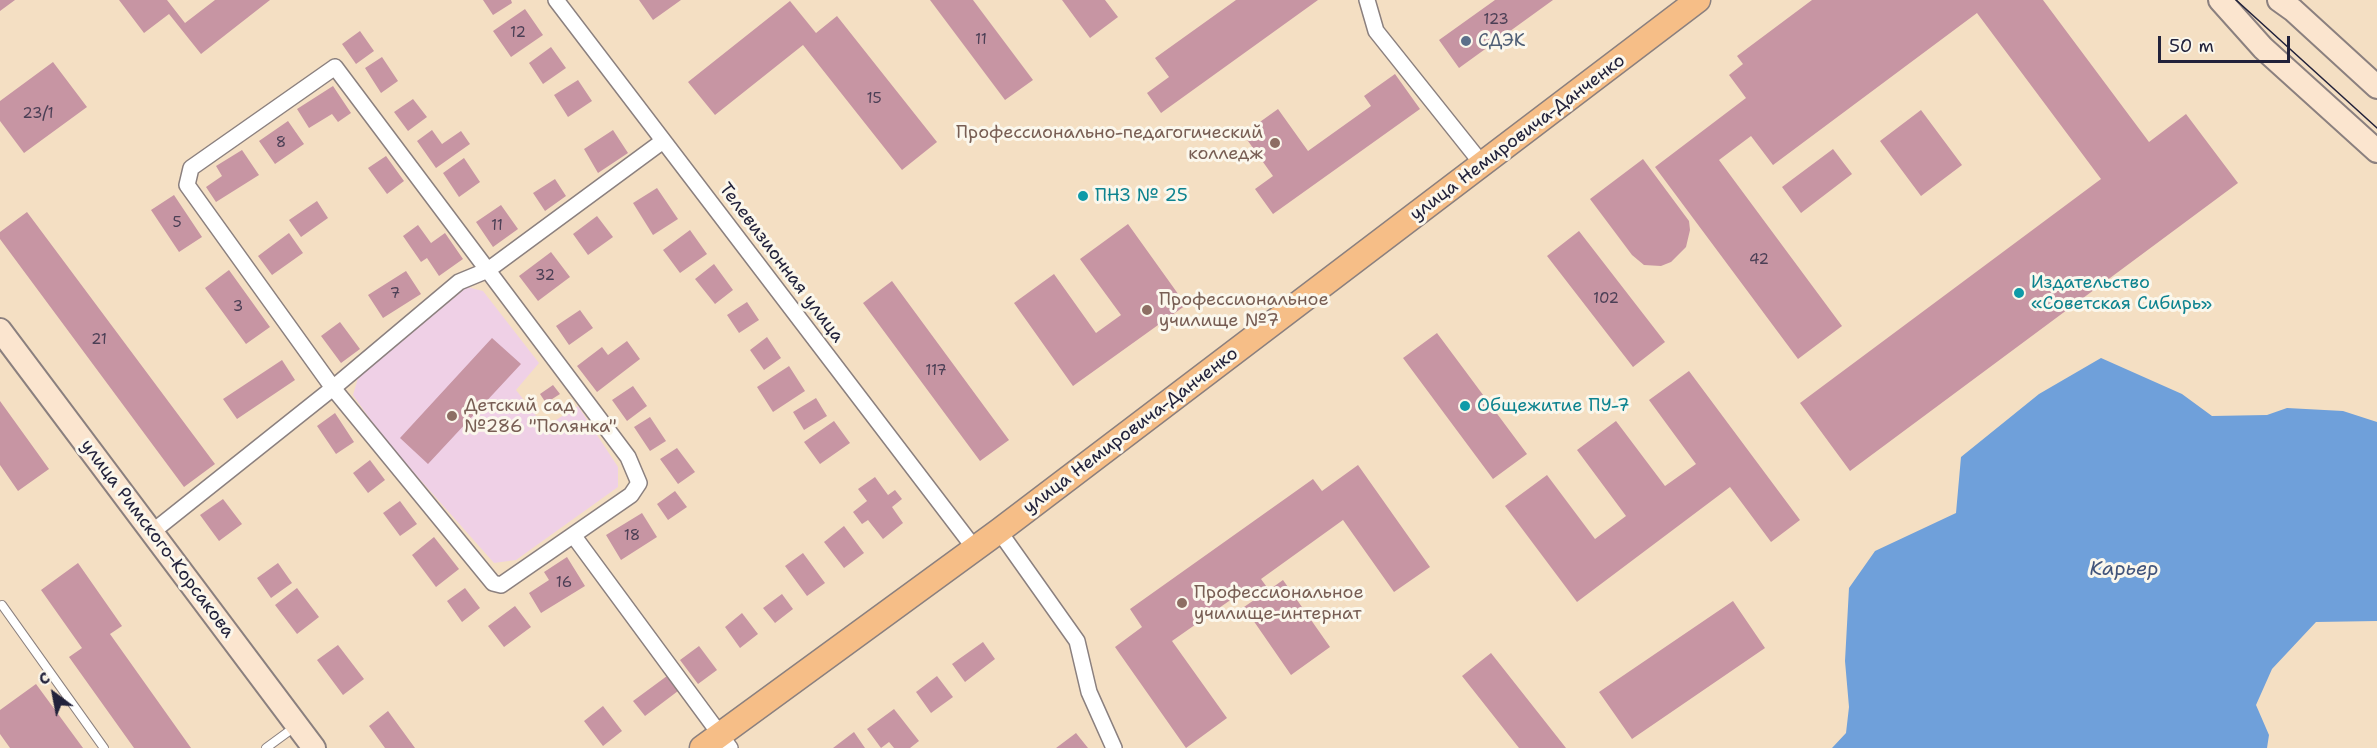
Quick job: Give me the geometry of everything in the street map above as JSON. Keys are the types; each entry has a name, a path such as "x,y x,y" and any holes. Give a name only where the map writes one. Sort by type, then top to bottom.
{"main road":[{"name":"улица Немировича-Данченко","path":"717,744 1484,165 1698,0"}],"street":[{"name":"Телевизионная улица","path":"556,0 975,549"},
{"path":"1367,0 1376,31 1484,165"},
{"path":"2220,0 2263,48 2377,151"},
{"path":"2278,0 2293,10 2377,87"},
{"path":"335,67 628,457 639,483 631,495 501,585 493,583 333,388 187,184 191,168 335,67"},
{"path":"151,533 333,388 459,282 488,270 663,141"},
{"name":"улица Римского-Корсакова","path":"0,330 314,748"},
{"path":"999,531 1077,642 1089,693 1114,748"},
{"path":"573,535 717,744"}],"lane":[{"path":"2,605 104,748"},
{"path":"266,748 297,726"}],"shaded area":[{"name":"Детский сад №286 \"Полянка\"","path":"467,287 483,291 539,363 516,390 545,427 578,406 618,467 618,487 516,560 494,563 384,439 353,395 358,378"}],"water":[{"name":"Карьер","path":"2101,358 2182,394 2212,416 2267,415 2287,408 2343,411 2377,422 2377,621 2316,622 2272,669 2256,705 2269,735 2267,748 1832,748 1846,733 1849,707 1845,661 1849,588 1875,551 1956,513 1961,457 2039,394"}],"building":[{"path":"0,0 15,0 0,11"},
{"path":"119,0 167,0 185,23 215,0 270,0 201,54 169,14 144,33"},
{"path":"483,0 511,0 512,3 493,15"},
{"path":"639,0 681,0 653,20"},
{"path":"930,0 973,0 1033,80 1005,100"},
{"path":"1062,0 1105,0 1118,17 1090,38"},
{"path":"1236,0 1318,0 1161,113 1147,93 1169,77 1155,58"},
{"path":"1495,0 1553,0 1459,68 1439,40"},
{"name":"Издательство «Советская Сибирь»","path":"1812,0 2043,0 2149,142 2186,114 2238,183 1850,471 1800,403 2101,179 1977,13 1773,165 1751,136 1719,160 1842,326 1798,359 1655,167 1746,98 1729,75 1743,64 1737,56"},
{"path":"790,1 816,33 837,16 937,142 902,170 803,45 715,115 688,82"},
{"path":"525,9 543,35 511,57 493,31"},
{"path":"360,31 374,51 356,64 342,44"},
{"path":"551,47 566,68 543,84 529,63"},
{"path":"382,57 398,81 381,93 365,68"},
{"path":"53,62 87,107 24,153 0,121 0,101"},
{"name":"Профессионально-педагогический колледж","path":"1395,74 1420,109 1273,214 1255,189 1273,176 1243,134 1278,109 1308,151 1371,106 1364,96"},
{"path":"578,80 592,101 568,117 554,95"},
{"path":"333,86 351,113 338,122 332,114 309,128 297,109"},
{"path":"413,99 427,117 408,131 394,112"},
{"path":"1921,110 1962,165 1921,196 1880,141"},
{"path":"288,121 304,144 275,164 259,141"},
{"path":"432,130 442,144 461,131 470,144 436,168 417,141"},
{"path":"613,130 628,153 598,173 584,149"},
{"path":"1833,149 1852,174 1801,213 1782,187"},
{"path":"242,150 259,175 216,202 206,187 222,176 216,166"},
{"path":"386,156 404,181 387,194 368,168"},
{"path":"464,158 480,182 459,197 443,173"},
{"path":"1643,159 1689,221 1690,230 1686,247 1671,262 1661,266 1644,265 1632,255 1590,199"},
{"path":"555,179 566,196 545,211 533,193"},
{"path":"657,188 678,219 653,235 633,203"},
{"name":"ПНЗ № 25","path":"1083,189 1089,198 1082,203 1076,194"},
{"path":"174,195 202,237 179,252 151,210"},
{"path":"317,201 328,218 301,237 289,220"},
{"path":"501,205 518,229 493,247 476,222"},
{"path":"27,212 215,464 184,487 0,239 0,232"},
{"path":"597,216 613,237 588,255 573,234"},
{"name":"Профессиональное училище №7","path":"1128,224 1186,305 1073,386 1014,303 1054,274 1096,333 1121,315 1080,259"},
{"path":"418,225 431,243 445,233 463,259 439,276 427,258 421,262 403,236"},
{"path":"690,230 707,254 680,273 663,250"},
{"path":"1579,231 1665,342 1633,367 1547,256"},
{"path":"289,233 303,253 272,275 258,256"},
{"path":"551,252 570,277 538,301 519,276"},
{"path":"714,264 733,290 715,304 695,279"},
{"path":"229,270 270,327 246,344 205,288"},
{"path":"406,271 421,294 383,318 368,295"},
{"path":"892,281 1009,440 980,461 863,303"},
{"path":"747,302 759,320 739,333 727,315"},
{"path":"580,310 593,328 569,345 556,326"},
{"path":"340,322 360,349 341,363 321,336"},
{"name":"Общежитие ПУ-7","path":"1437,333 1527,454 1493,479 1403,358"},
{"path":"767,337 781,358 764,370 750,350"},
{"path":"492,338 521,364 428,464 400,438"},
{"path":"627,341 640,359 597,392 577,366 602,347 608,355"},
{"path":"282,360 295,380 237,419 223,399"},
{"path":"789,366 805,391 773,412 757,387"},
{"path":"1689,371 1800,520 1771,542 1730,487 1577,602 1505,506 1547,475 1595,539 1626,516 1577,450 1616,421 1665,486 1696,464 1649,400"},
{"path":"553,385 560,394 546,403 540,394"},
{"path":"633,386 647,406 627,421 612,400"},
{"path":"816,398 827,416 804,430 793,412"},
{"path":"0,401 49,469 18,491 0,465"},
{"path":"335,413 354,442 336,454 317,426"},
{"path":"650,417 666,441 650,451 634,427"},
{"path":"834,421 850,443 820,464 804,442"},
{"path":"677,448 695,472 678,484 660,459"},
{"path":"370,460 385,480 368,493 353,473"},
{"name":"Профессиональное училище-интернат","path":"1358,465 1430,567 1394,592 1343,520 1261,579 1269,590 1283,580 1330,647 1291,675 1244,607 1257,598 1249,587 1172,641 1227,718 1186,748 1115,647 1142,627 1130,609 1313,479 1322,491"},
{"path":"875,477 888,495 895,490 902,499 892,507 903,523 883,539 868,520 862,524 853,512 867,501 858,489"},
{"path":"675,491 687,507 668,520 657,504"},
{"path":"223,499 242,524 219,541 200,515"},
{"path":"400,501 417,524 400,536 383,513"},
{"path":"642,513 657,537 621,560 606,535"},
{"path":"844,526 864,553 844,568 824,542"},
{"path":"434,537 459,569 436,587 412,555"},
{"path":"803,553 825,583 807,596 785,566"},
{"path":"567,557 585,586 541,613 529,593 549,580 544,572"},
{"path":"78,563 122,626 110,634 191,748 134,748 69,657 82,648 41,590"},
{"path":"278,563 292,583 271,598 257,578"},
{"path":"297,588 319,617 297,634 275,605"},
{"path":"465,588 480,608 462,622 447,601"},
{"path":"782,594 793,609 775,623 763,608"},
{"path":"1733,601 1765,648 1632,739 1599,692"},
{"path":"515,606 531,627 504,647 488,626"},
{"path":"742,613 758,634 740,648 725,627"},
{"path":"983,642 995,659 965,682 952,664"},
{"path":"338,645 364,679 343,695 317,660"},
{"path":"699,646 717,670 698,684 680,660"},
{"path":"1491,653 1566,748 1519,748 1462,676"},
{"path":"667,676 678,691 645,716 633,701"},
{"path":"937,676 953,697 931,713 916,692"},
{"path":"36,684 83,748 10,748 0,734 0,710"},
{"path":"603,706 622,731 603,746 584,721"},
{"path":"894,709 919,741 910,748 894,748 889,742 881,748 867,729"},
{"path":"388,711 415,748 385,748 369,726"},
{"path":"854,732 865,748 833,748"},
{"path":"1076,733 1088,748 1056,748"}],"tram line":[{"path":"2236,0 2377,128"}],"place":[{"name":"СДЭК","path":"1466,41"},
{"name":"Профессионально-педагогический колледж","path":"1275,143"},
{"name":"ПНЗ № 25","path":"1083,196"},
{"name":"Издательство «Советская Сибирь»","path":"2019,293"},
{"name":"Профессиональное училище №7","path":"1147,310"},
{"name":"Общежитие ПУ-7","path":"1465,406"},
{"name":"Детский сад №286 \"Полянка\"","path":"452,416"},
{"name":"Профессиональное училище-интернат","path":"1182,603"}]}
